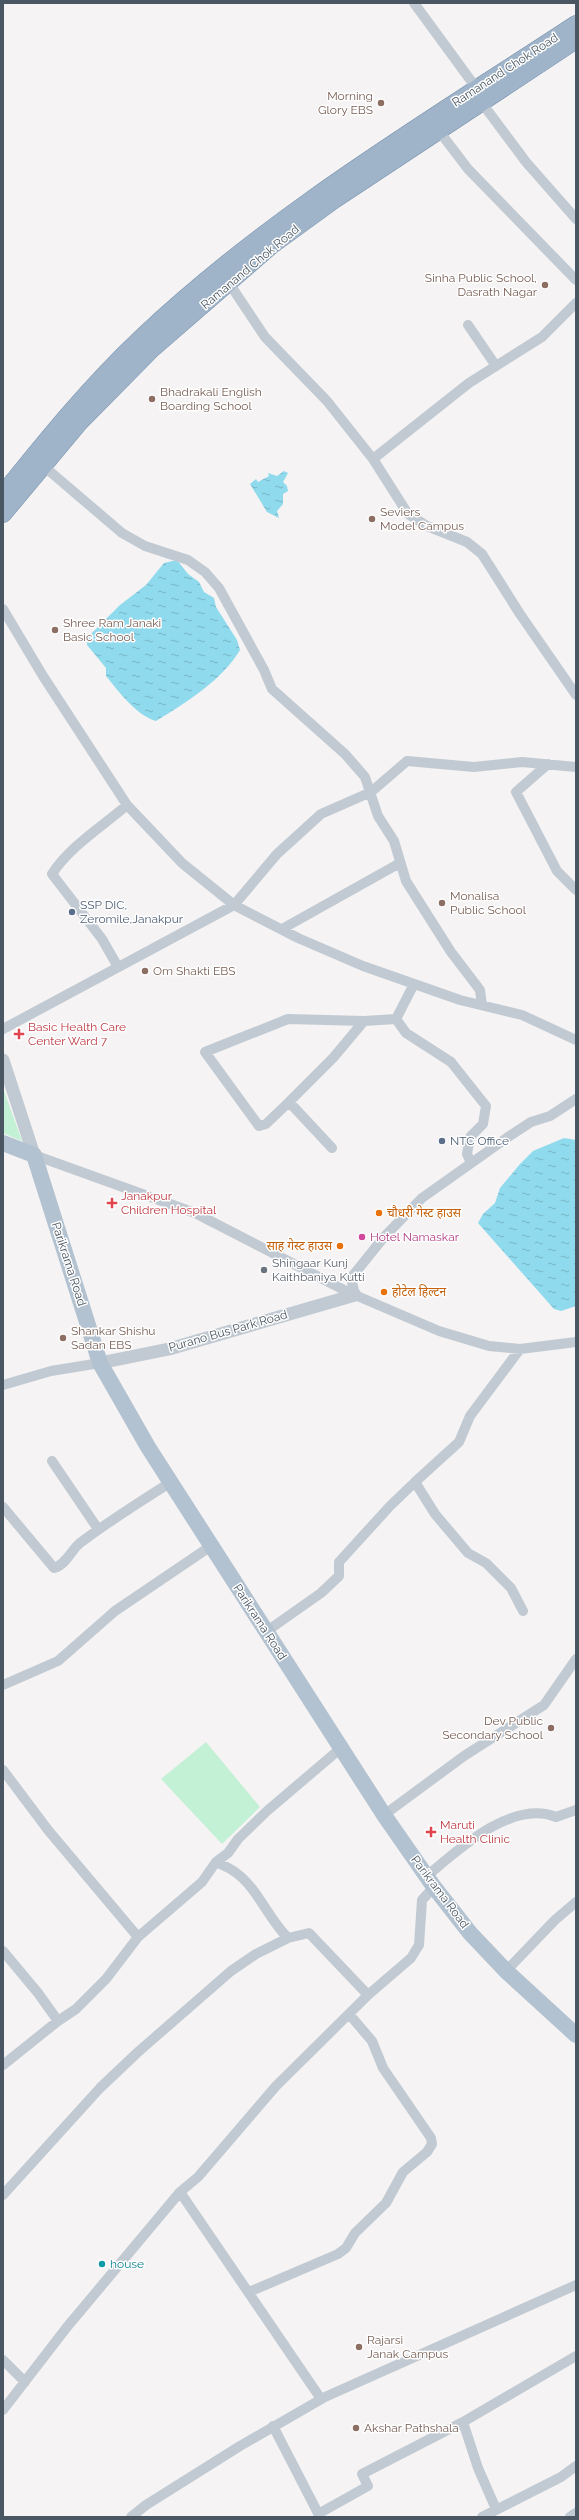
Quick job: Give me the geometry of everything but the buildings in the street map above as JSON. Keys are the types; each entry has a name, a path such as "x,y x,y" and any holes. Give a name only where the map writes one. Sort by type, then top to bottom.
{"highway":[{"name":"Ramanand Chok Road","path":"3,514 80,401 141,337 215,273 281,221 357,167 479,96 576,36"},
{"name":"Ramanand Chok Road","path":"3,494 79,423 147,355 272,245 334,200 439,131 479,96"}],"main road":[{"path":"3,1143 34,1155"},
{"name":"Parikrama Road","path":"34,1155 100,1363 171,1482 384,1815 431,1881 470,1933 506,1971 576,2035"}],"street":[{"path":"414,3 526,162 576,219"},
{"path":"439,131 468,169 576,280"},
{"path":"229,283 265,337 327,402 373,459 408,514 416,520 467,542 482,554 520,614 576,695"},
{"path":"373,459 468,383 542,337 576,303"},
{"path":"468,325 496,366"},
{"path":"38,461 122,533 144,546 188,560 205,572 219,588 233,612 272,689 345,754 365,777 378,816 394,841 406,881 424,912 480,990 482,1005"},
{"path":"3,609 43,676 127,805 182,863 234,905 363,966 414,984 482,1005 522,1015 576,1040"},
{"path":"3,1029 234,905 276,854 321,814 371,792 407,761 474,767 522,762 576,767"},
{"path":"548,764 516,792 556,871 576,890"},
{"path":"118,967 102,939 52,874 57,866 88,837 127,805"},
{"path":"282,929 400,863"},
{"path":"396,1019 414,984"},
{"path":"364,1021 332,1058 289,1102 266,1124 258,1126 205,1052 288,1019 364,1021 396,1019"},
{"path":"396,1019 406,1033 451,1062 486,1106 483,1124 470,1137 467,1154 471,1163"},
{"path":"3,1060 34,1155 195,1213 355,1295 439,1331 489,1346 520,1349 576,1342"},
{"path":"355,1295 351,1278 384,1237 414,1205 471,1163 531,1122 550,1116 576,1099"},
{"path":"289,1102 332,1148"},
{"name":"Purano Bus Park Road","path":"100,1363 169,1349 355,1295"},
{"path":"267,1631 321,1593 339,1576 339,1562 390,1506 459,1442 470,1416 520,1349"},
{"path":"3,1386 52,1370 100,1363"},
{"path":"52,1461 98,1529"},
{"path":"3,1507 54,1568 68,1557 74,1548 98,1529 171,1482"},
{"path":"415,1482 435,1514 468,1553 486,1563 512,1588 523,1611"},
{"path":"3,1685 58,1661 114,1611 211,1546"},
{"path":"384,1815 464,1756 544,1705 576,1659"},
{"path":"3,2065 58,2020 76,2009 106,1979 138,1937 202,1882 216,1862 228,1853 267,1811 341,1748"},
{"path":"3,1770 48,1830 138,1937"},
{"path":"3,2410 67,2327 180,2192 198,2177 276,2086 368,1995 416,1953 419,1945 422,1900 431,1881 473,1838 511,1817 543,1812 556,1817 576,1810"},
{"path":"216,1862 235,1872 243,1880 279,1929 288,1938"},
{"path":"506,1971 554,1920 576,1902"},
{"path":"3,2195 100,2088 138,2052 231,1971 256,1954 288,1938 309,1933 368,1995"},
{"path":"3,1951 58,2020"},
{"path":"249,2292 338,2254 346,2248 356,2233 386,2203 404,2172 427,2152 432,2144 431,2138 383,2068 372,2041 349,2014"},
{"path":"180,2192 321,2399"},
{"path":"131,2517 146,2505 273,2426 321,2399 576,2286"},
{"path":"273,2426 319,2515 368,2486 362,2474 463,2422 576,2356"},
{"path":"3,2360 25,2382"},
{"path":"463,2422 478,2468 496,2509"},
{"path":"482,2517 561,2477 576,2466"},
{"path":"570,2517 576,2513"}],"green space":[{"path":"3,1088 22,1141 3,1133"},
{"path":"206,1742 260,1807 222,1844 161,1779"}],"water":[{"path":"284,471 288,473 283,482 287,486 288,491 283,494 283,504 277,511 279,518 267,512 250,484 256,479 258,482 269,476 268,473 277,476"},
{"path":"177,560 188,574 199,582 204,592 214,598 216,607 237,640 240,650 224,671 213,681 191,699 156,721 142,714 116,689 106,676 106,668 87,645 87,638 120,605 146,585 164,563"},
{"path":"564,1138 576,1140 576,1306 561,1311 554,1309 478,1223 483,1214 495,1203 500,1188 533,1151"}],"place":[{"name":"Morning Glory EBS","path":"381,103"},
{"name":"Sinha Public School, Dasrath Nagar","path":"545,285"},
{"name":"Bhadrakali English Boarding School","path":"152,399"},
{"name":"Seviers Model Campus","path":"372,519"},
{"name":"Shree Ram Janaki Basic School","path":"55,630"},
{"name":"Monalisa Public School","path":"442,903"},
{"name":"SSP DIC, Zeromile,Janakpur","path":"72,912"},
{"name":"Om Shakti EBS","path":"145,971"},
{"name":"Basic Health Care Center Ward 7","path":"19,1034"},
{"name":"NTC Office","path":"442,1141"},
{"name":"Janakpur Children Hospital","path":"112,1203"},
{"name":"चौधरी गेस्ट हाउस","path":"379,1213"},
{"name":"Hotel Namaskar","path":"362,1237"},
{"name":"साह गेस्ट हाउस","path":"340,1246"},
{"name":"Shingaar Kunj Kaithbaniya Kutti","path":"264,1270"},
{"name":"होटेल हिल्टन","path":"384,1292"},
{"name":"Shankar Shishu Sadan EBS","path":"63,1338"},
{"name":"Dev Public Secondary School","path":"551,1728"},
{"name":"Maruti Health Clinic","path":"431,1832"},
{"name":"house","path":"102,2264"},
{"name":"Rajarsi Janak Campus","path":"359,2347"},
{"name":"Akshar Pathshala","path":"356,2428"}]}
